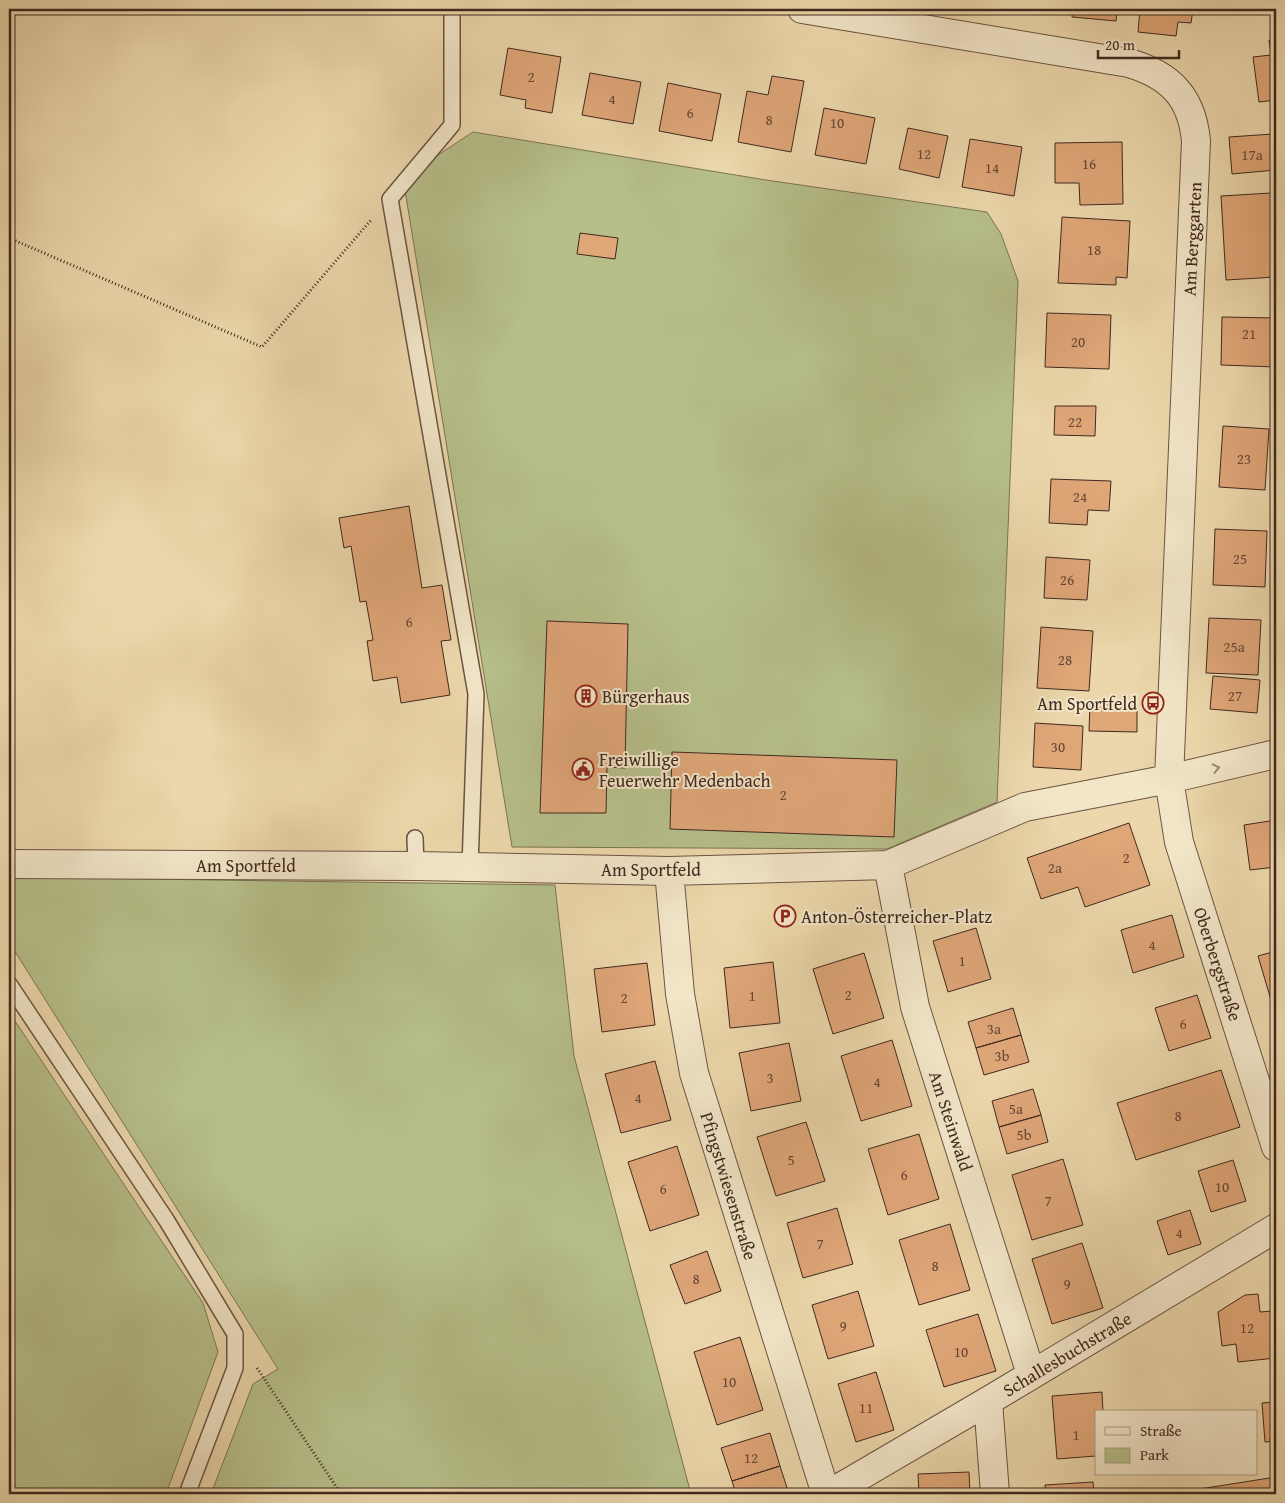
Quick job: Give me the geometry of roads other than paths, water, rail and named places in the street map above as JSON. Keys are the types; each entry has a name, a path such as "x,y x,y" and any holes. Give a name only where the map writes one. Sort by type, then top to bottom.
{"street":[{"name":"Am Berggarten","path":"802,9 1129,63 1146,68 1162,77 1176,89 1186,103 1193,122 1196,141 1169,779"},
{"name":"Am Sportfeld","path":"9,864 416,866 669,871 888,865 1025,807 1169,779 1276,754"},
{"name":"Oberbergstraße","path":"1169,779 1180,842 1276,1147"},
{"name":"Am Steinwald","path":"888,865 915,1007 1031,1374"},
{"name":"Pfingstwiesenstraße","path":"669,871 680,994 694,1074 828,1494"},
{"name":"Schallesbuchstraße","path":"828,1494 857,1486 1031,1374 1276,1228"},
{"path":"988,1401 994,1494"}],"lane":[{"path":"452,9 452,125 390,199 476,694 470,867"},
{"path":"415,838 416,866"},
{"path":"9,984 167,1221 235,1334 235,1368 187,1494"}],"place":[{"name":"Bürgerhaus","path":"586,696"},
{"name":"Am Sportfeld","path":"1153,703"},
{"name":"Freiwillige Feuerwehr Medenbach","path":"583,769"},
{"name":"Anton-Österreicher-Platz","path":"785,916"}]}
